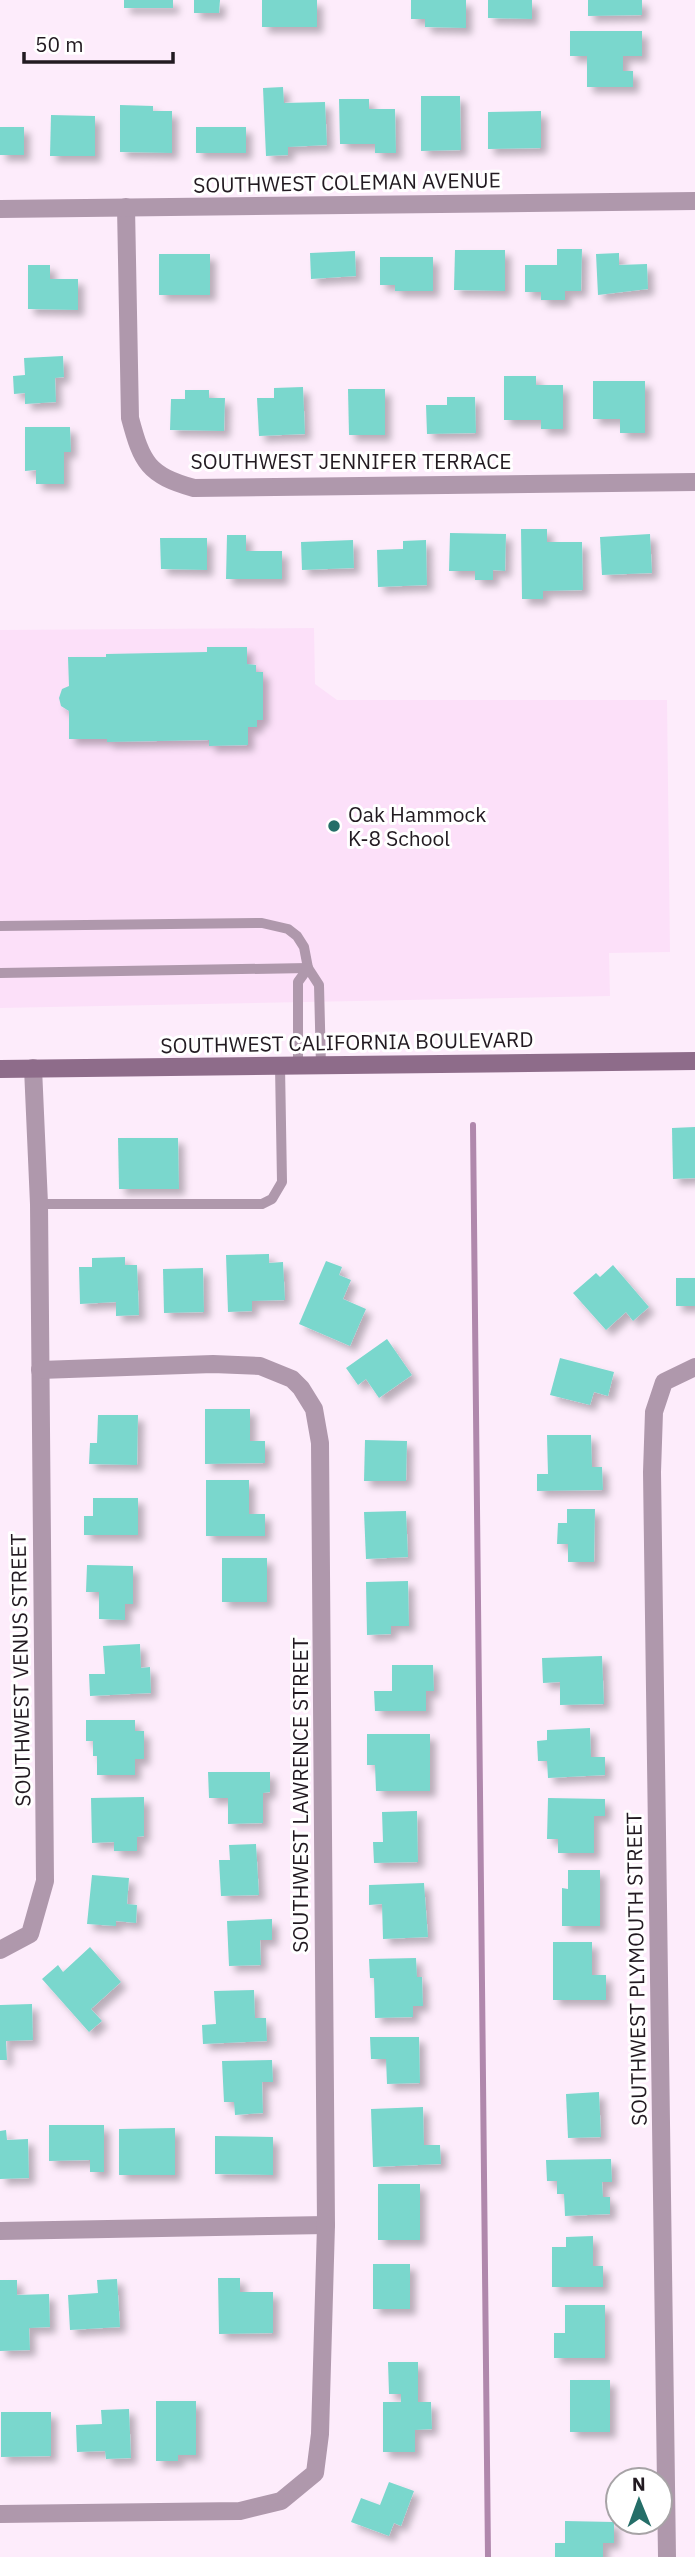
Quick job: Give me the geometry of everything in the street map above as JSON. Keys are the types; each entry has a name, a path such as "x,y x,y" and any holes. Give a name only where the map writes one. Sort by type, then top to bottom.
{"street":[{"name":"SOUTHWEST COLEMAN AVENUE","path":"0,209 695,201"},
{"name":"SOUTHWEST JENNIFER TERRACE","path":"126,207 130,418 138,450 152,469 170,481 194,488 695,482"},
{"name":"SOUTHWEST CALIFORNIA BOULEVARD","path":"0,1069 695,1061"},
{"name":"SOUTHWEST VENUS STREET","path":"0,1950 30,1934 45,1881 39,1204 33,1068"},
{"name":"SOUTHWEST LAWRENCE STREET","path":"0,2514 240,2511 281,2501 315,2473 320,2434 326,2225 320,1443 314,1409 310,1399 292,1379 260,1366 213,1364 40,1370"},
{"name":"SOUTHWEST PLYMOUTH STREET","path":"667,2557 652,1472 654,1412 664,1382 695,1367"},
{"path":"0,2231 326,2225"}],"lane":[{"path":"0,926 278,925 297,936 304,947 308,968 319,985 321,1066"},
{"path":"0,973 308,968"},
{"path":"299,1066 298,982 308,968"},
{"path":"39,1204 262,1204 272,1199 282,1182 280,1066"}],"shaded area":[{"name":"Oak Hammock K-8 School","path":"314,628 315,684 337,700 667,700 670,952 609,953 610,996 0,1008 0,630"}],"building":[{"path":"124,0 173,0 173,8 124,8"},
{"path":"194,0 220,0 219,13 194,13"},
{"path":"262,0 317,0 317,27 262,27"},
{"path":"411,0 466,0 466,28 425,27 425,19 411,19"},
{"path":"488,0 532,0 532,19 488,18"},
{"path":"588,0 642,0 642,15 588,16"},
{"path":"570,31 642,31 642,56 623,56 623,71 633,71 633,87 587,87 587,56 570,56"},
{"path":"283,87 284,103 325,102 327,145 288,147 288,155 266,156 263,88"},
{"path":"421,96 460,96 461,150 421,151"},
{"path":"339,99 369,99 369,109 395,109 396,153 375,153 375,144 340,144"},
{"path":"120,105 153,106 153,111 172,111 172,153 120,152"},
{"path":"541,111 541,148 488,149 488,112"},
{"path":"51,115 95,116 95,156 50,156"},
{"path":"0,127 24,127 24,155 0,155"},
{"path":"196,127 246,127 246,153 196,153"},
{"path":"557,249 582,249 581,291 565,291 565,300 541,300 541,292 525,292 525,265 557,265"},
{"path":"455,250 505,250 505,291 454,290"},
{"path":"355,251 356,276 311,279 310,253"},
{"path":"619,253 619,265 647,264 648,289 598,295 596,254"},
{"path":"159,254 210,254 210,295 159,295"},
{"path":"380,257 433,257 433,291 395,291 395,285 380,285"},
{"path":"28,265 50,265 50,279 78,279 78,310 28,309"},
{"path":"63,356 64,377 55,378 56,402 25,404 25,393 14,394 13,376 25,375 24,358"},
{"path":"504,376 536,376 536,385 563,385 563,429 541,429 541,420 504,420"},
{"path":"593,381 645,381 645,433 620,433 620,419 593,419"},
{"path":"303,387 305,434 259,436 257,398 274,398 274,388"},
{"path":"348,389 385,389 385,435 349,435"},
{"path":"185,390 209,390 209,398 225,398 224,431 170,430 171,399 185,399"},
{"path":"447,397 475,397 476,433 427,434 426,405 447,405"},
{"path":"25,427 70,427 71,452 64,452 64,484 36,484 36,470 25,471"},
{"path":"521,529 547,529 547,542 582,542 583,590 543,591 543,599 522,599"},
{"path":"450,533 506,534 505,571 493,570 493,580 475,580 475,571 449,571"},
{"path":"650,534 652,573 602,575 600,537"},
{"path":"227,535 246,535 246,551 282,551 282,579 226,579"},
{"path":"160,538 207,538 207,570 161,569"},
{"path":"353,540 354,568 302,570 301,542"},
{"path":"426,540 427,585 378,587 377,550 403,549 403,541"},
{"path":"207,647 247,647 247,664 256,665 256,672 263,672 263,720 257,720 257,727 248,727 248,745 209,746 209,740 107,742 107,739 69,739 69,711 61,706 59,698 62,689 69,686 68,657 207,652"},
{"path":"695,1127 695,1178 673,1179 672,1128"},
{"path":"118,1138 178,1138 179,1189 119,1189"},
{"path":"269,1254 269,1263 283,1262 285,1300 252,1301 252,1311 228,1312 226,1255"},
{"path":"125,1257 125,1265 137,1265 139,1315 116,1316 116,1302 80,1304 79,1267 92,1267 92,1258"},
{"path":"326,1261 342,1267 339,1275 351,1280 343,1299 366,1309 350,1346 299,1324"},
{"path":"613,1265 649,1307 633,1321 626,1312 606,1330 573,1293 596,1273 600,1277"},
{"path":"203,1268 204,1312 164,1313 163,1269"},
{"path":"676,1278 695,1278 695,1306 676,1306"},
{"path":"387,1339 412,1375 379,1398 366,1379 358,1385 346,1368"},
{"path":"560,1358 614,1372 608,1396 594,1392 590,1405 550,1395"},
{"path":"205,1409 250,1409 250,1441 265,1441 265,1463 205,1464"},
{"path":"98,1415 138,1415 137,1465 89,1464 90,1443 97,1443"},
{"path":"547,1435 591,1435 592,1467 602,1467 603,1490 537,1491 537,1474 548,1474"},
{"path":"365,1440 407,1441 406,1481 364,1481"},
{"path":"206,1480 249,1480 249,1514 265,1514 265,1536 206,1536"},
{"path":"93,1498 138,1498 138,1535 84,1535 84,1516 93,1516"},
{"path":"567,1509 595,1509 594,1562 568,1562 568,1544 557,1544 558,1523 567,1523"},
{"path":"406,1511 408,1557 366,1559 364,1512"},
{"path":"222,1558 267,1558 267,1602 222,1602"},
{"path":"87,1565 133,1566 133,1604 125,1604 125,1620 99,1619 99,1592 86,1592"},
{"path":"408,1581 409,1626 391,1626 391,1634 367,1635 366,1582"},
{"path":"140,1644 141,1668 150,1667 151,1693 90,1696 89,1674 105,1674 103,1646"},
{"path":"602,1656 604,1704 560,1705 560,1682 543,1683 542,1658"},
{"path":"392,1665 433,1665 434,1691 426,1691 426,1711 375,1711 374,1691 392,1691"},
{"path":"86,1720 135,1720 135,1731 144,1731 144,1759 135,1759 135,1775 97,1775 97,1756 93,1756 93,1741 86,1741"},
{"path":"590,1728 591,1757 605,1757 605,1775 548,1778 547,1761 538,1761 537,1741 547,1740 547,1730"},
{"path":"367,1734 430,1734 430,1791 376,1791 375,1765 367,1765"},
{"path":"208,1772 270,1772 270,1792 263,1793 263,1823 228,1824 228,1798 209,1798"},
{"path":"144,1797 144,1836 137,1837 137,1851 114,1851 114,1842 92,1843 91,1798"},
{"path":"548,1798 605,1799 605,1816 594,1816 594,1853 558,1853 558,1839 547,1839"},
{"path":"417,1811 418,1862 374,1863 373,1842 383,1842 382,1812"},
{"path":"256,1844 259,1895 221,1896 219,1860 230,1860 229,1845"},
{"path":"568,1870 600,1870 600,1926 562,1926 562,1888 568,1889"},
{"path":"92,1875 129,1878 127,1904 137,1905 136,1923 116,1921 116,1926 87,1924"},
{"path":"424,1883 428,1937 383,1939 382,1904 369,1905 369,1885"},
{"path":"272,1919 272,1940 260,1940 261,1965 229,1966 227,1921"},
{"path":"553,1942 592,1942 592,1975 606,1975 606,2000 553,2000"},
{"path":"90,1947 121,1982 91,2009 102,2021 89,2032 42,1979 58,1965 63,1972"},
{"path":"416,1958 417,1977 422,1977 423,2006 413,2006 413,2017 375,2018 374,1978 370,1978 369,1959"},
{"path":"254,1990 255,2018 266,2018 267,2041 203,2044 202,2025 216,2024 214,1991"},
{"path":"32,2004 33,2040 6,2041 7,2060 0,2060 0,2005"},
{"path":"370,2037 419,2037 420,2083 387,2084 386,2059 371,2059"},
{"path":"272,2060 273,2082 262,2082 263,2113 235,2115 234,2102 224,2102 222,2061"},
{"path":"599,2092 601,2137 568,2138 566,2094"},
{"path":"423,2107 424,2145 440,2145 441,2164 373,2167 371,2109"},
{"path":"49,2125 104,2125 104,2172 90,2172 90,2160 49,2161"},
{"path":"175,2128 175,2175 119,2175 119,2129"},
{"path":"6,2130 7,2140 28,2139 29,2178 0,2179 0,2131"},
{"path":"215,2136 273,2137 273,2175 215,2174"},
{"path":"611,2159 612,2182 602,2182 603,2197 610,2197 610,2214 565,2216 564,2194 557,2194 557,2181 547,2181 546,2160"},
{"path":"378,2184 420,2184 420,2240 378,2240"},
{"path":"593,2236 593,2266 603,2266 603,2287 552,2287 552,2247 566,2247 566,2237"},
{"path":"373,2264 410,2264 410,2309 373,2309"},
{"path":"218,2278 240,2278 240,2292 273,2292 273,2333 219,2334"},
{"path":"117,2279 120,2327 70,2330 68,2295 98,2293 97,2280"},
{"path":"0,2280 17,2280 17,2295 49,2294 50,2327 29,2328 30,2350 0,2351"},
{"path":"565,2305 605,2305 605,2358 554,2358 554,2333 565,2333"},
{"path":"388,2362 418,2362 418,2402 431,2402 432,2429 415,2430 415,2452 383,2452 383,2402 401,2402 401,2394 389,2394"},
{"path":"570,2380 610,2380 610,2432 570,2432"},
{"path":"156,2401 196,2401 196,2455 178,2455 178,2461 156,2461"},
{"path":"129,2409 131,2458 106,2459 105,2451 77,2452 76,2425 102,2424 101,2410"},
{"path":"1,2412 51,2412 51,2456 1,2457"},
{"path":"389,2482 414,2491 401,2526 394,2523 389,2536 351,2522 361,2498 380,2505"},
{"path":"565,2521 604,2522 604,2536 614,2536 614,2543 603,2543 603,2557 555,2557 555,2543 565,2543"}],"waterway":[{"path":"473,1125 488,2557"}],"place":[{"name":"Oak Hammock K-8 School","path":"334,826"}]}
